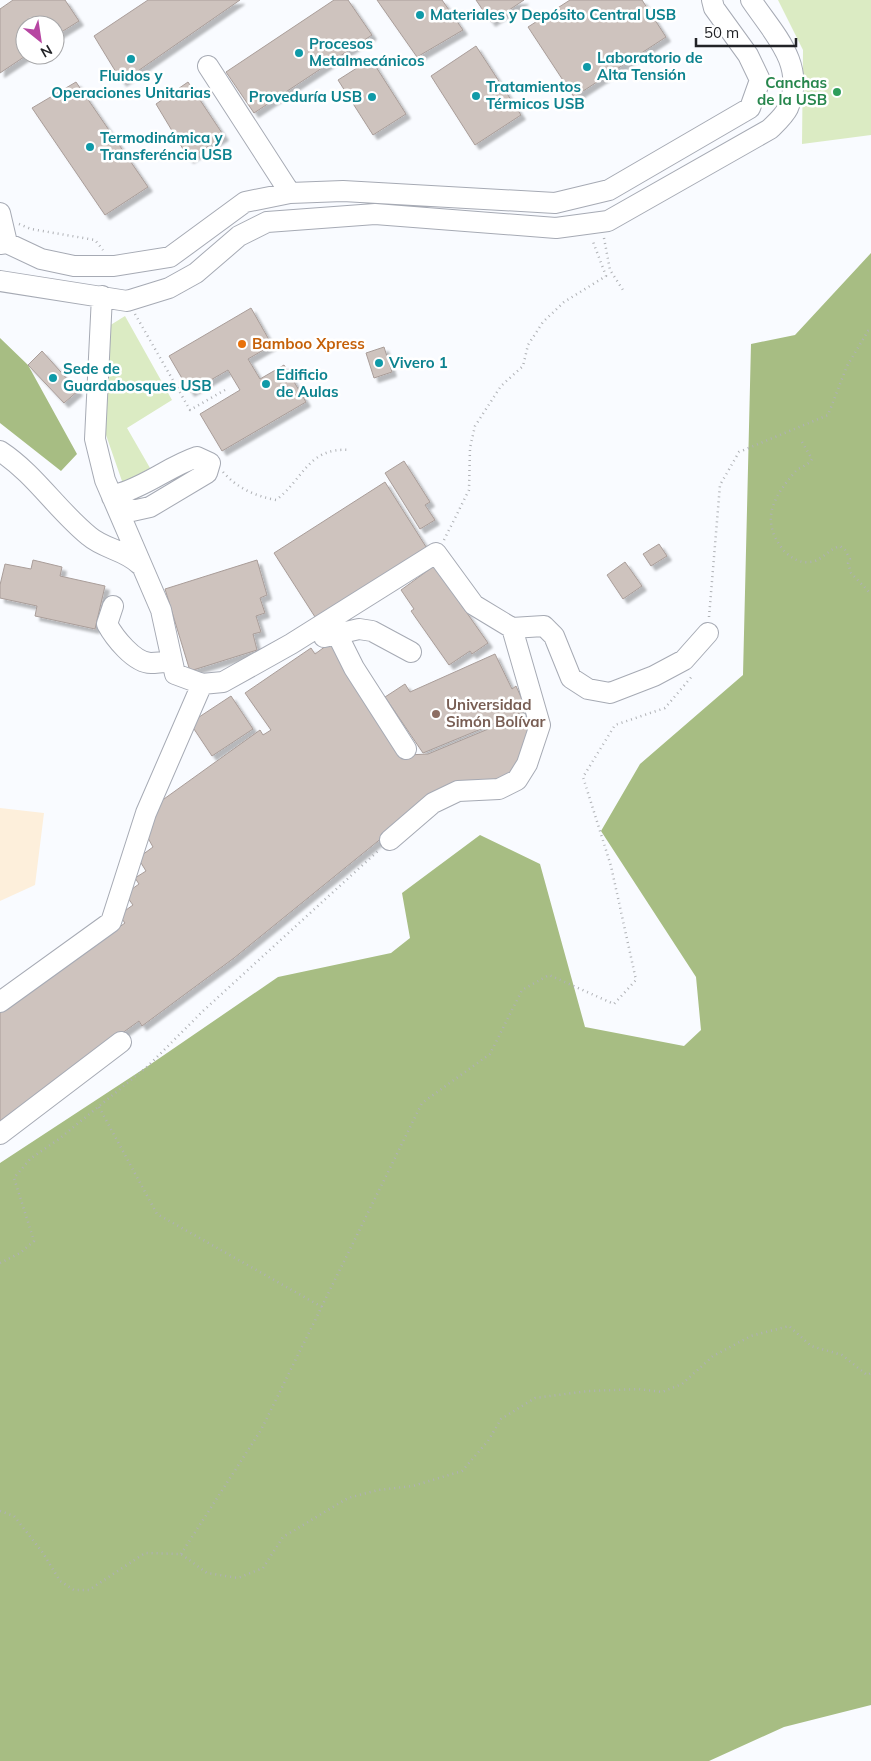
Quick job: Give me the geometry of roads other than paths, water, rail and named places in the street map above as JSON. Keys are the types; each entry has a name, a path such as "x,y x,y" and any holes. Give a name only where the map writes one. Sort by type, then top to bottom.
{"lane":[{"path":"2,231 42,259 74,266 114,266 170,257 245,202 290,193 343,191 555,203 609,190 750,108 760,80 748,55 714,8 712,0"},
{"path":"0,281 128,301 169,288 196,273 239,236 267,222 375,214 556,228 595,222 770,129 787,109 794,85 791,60 751,0"},
{"path":"208,66 290,193"},
{"path":"102,296 95,439 105,480 116,500 139,564 161,610 175,674 202,684 223,682 290,644 436,553 474,605 512,628 544,626 554,636 571,678 588,689 610,693 654,676 684,660 708,634"},
{"path":"0,451 25,470 90,538 129,555 139,564"},
{"path":"116,500 132,511 150,507 207,472 210,463"},
{"path":"113,606 107,624 116,640 148,664 171,661"},
{"path":"390,840 433,803 458,791 499,789 517,780 527,764 536,743 540,725 512,628"},
{"path":"290,644 359,629 372,631 411,652"},
{"path":"338,634 354,668 406,749"},
{"path":"0,1002 111,922 146,813 202,684"},
{"path":"0,1134 121,1042"}],"place":[{"name":"Materiales y Depósito Central USB","path":"420,15"},
{"name":"Procesos Metalmecánicos","path":"299,53"},
{"name":"Fluidos y Operaciones Unitarias","path":"131,59"},
{"name":"Laboratorio de Alta Tensión","path":"587,67"},
{"name":"Canchas de la USB","path":"837,92"},
{"name":"Tratamientos Térmicos USB","path":"476,96"},
{"name":"Proveduría USB","path":"372,97"},
{"name":"Termodinámica y Transferéncia USB","path":"90,147"},
{"name":"Bamboo Xpress","path":"242,344"},
{"name":"Vivero 1","path":"379,363"},
{"name":"Sede de Guardabosques USB","path":"53,378"},
{"name":"Edificio de Aulas","path":"266,384"},
{"name":"Universidad Simón Bolívar","path":"436,714"}]}
